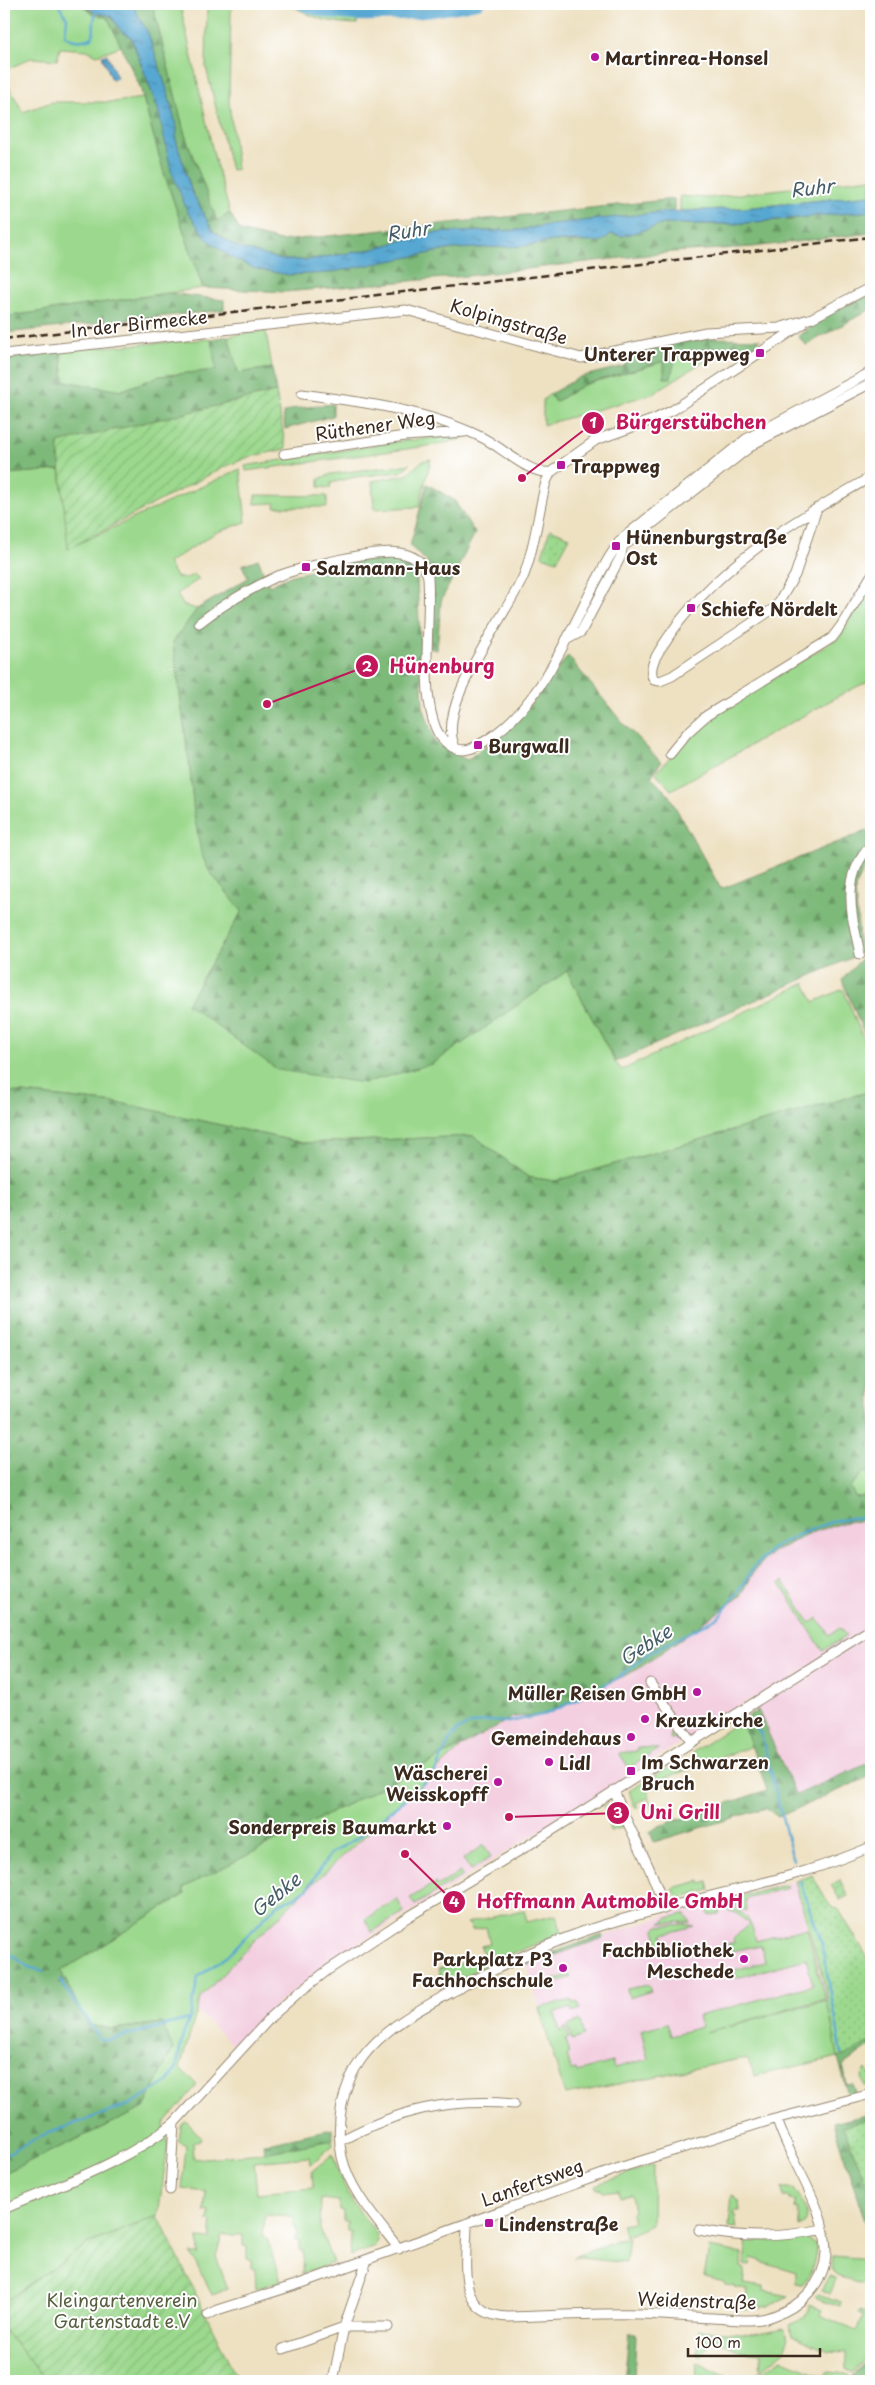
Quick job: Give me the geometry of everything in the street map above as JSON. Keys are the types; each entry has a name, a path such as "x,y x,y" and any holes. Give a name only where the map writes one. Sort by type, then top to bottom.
{"street":[{"name":"Kolpingstraße","path":"277,324 411,310 536,347 581,358 692,334 766,330 812,318 871,287"},
{"path":"456,749 451,733 454,712 462,687 523,577 547,478 551,472 600,438 655,419 673,410 812,318"},
{"name":"In der Birmecke","path":"4,354 277,324"},
{"path":"199,623 228,602 289,572 375,552 395,552 414,557 424,565 428,577 429,698 433,723 440,737 456,749 466,750 478,745 510,720 540,685 619,542 746,439 871,372"},
{"path":"566,640 581,632 629,542 755,443 871,383"},
{"path":"302,394 404,410 442,421 470,432 492,443 534,471 539,477 543,493"},
{"name":"Rüthener Weg","path":"284,454 405,436 470,432"},
{"path":"534,471 551,472"},
{"path":"817,508 796,575 776,607 672,676 660,681 652,676 653,664 670,634 706,590 769,538 817,508 871,478"},
{"path":"619,542 629,542"},
{"path":"619,542 622,553"},
{"path":"670,754 687,733 706,716 832,638 871,576"},
{"path":"440,737 447,737 451,733"},
{"path":"860,954 850,908 850,888 855,869 871,845"},
{"path":"4,2209 114,2160 152,2140 174,2123 259,2030 297,1994 328,1970 408,1917 524,1848 871,1629"},
{"path":"650,1683 691,1742"},
{"path":"614,1790 637,1846 659,1891 664,1909"},
{"path":"399,2249 353,2184 345,2166 340,2141 341,2112 350,2080 354,2070 379,2039 437,2000 531,1952 584,1931 802,1872 871,1846"},
{"name":"Lanfertsweg","path":"208,2315 217,2310 399,2249 622,2167 777,2119 871,2094"},
{"path":"340,2141 384,2121 440,2104 470,2102 514,2104"},
{"name":"Weidenstraße","path":"467,2223 467,2280 471,2298 480,2310 493,2316 622,2314 745,2320 772,2317 800,2302 820,2277 826,2253 823,2229 816,2208 783,2137 777,2119"},
{"path":"170,2190 174,2123"},
{"path":"699,2230 754,2236 823,2229"},
{"path":"333,2381 344,2327 367,2260"},
{"path":"283,2349 344,2327 388,2327"}],"shaded area":[{"path":"849,1521 871,1522 871,1762 796,1795 758,1710 751,1699 335,1959 276,2005 235,2047 198,2012 201,1997 252,1943 307,1889 464,1745 513,1717 545,1715 741,1596 755,1570 773,1552 813,1532"},
{"path":"795,1881 827,2000 650,2047 653,2061 562,2083 526,1962 669,1914"}],"green space":[{"path":"4,4 81,4 93,14 108,18 121,46 97,55 87,50 60,48 57,60 31,58 4,71"},
{"path":"81,4 94,12 111,16 122,32 131,37 158,109 188,213 232,258 365,265 452,249 524,246 554,241 579,243 611,234 623,236 664,224 734,224 871,211 871,233 753,247 673,252 467,276 285,292 203,288 164,173 140,87 108,18 93,14"},
{"path":"135,4 150,4 154,11 185,135 217,221 230,213 240,231 281,241 674,199 674,212 553,224 519,230 427,233 373,249 307,260 282,260 236,247 213,231 191,190 176,139 177,129 167,90 148,33 135,10"},
{"path":"150,4 180,4 214,156 230,213 217,222 185,135 154,11"},
{"path":"207,4 236,4 231,11 229,101 237,169 231,170 206,67"},
{"path":"289,4 457,4 375,14 328,12 328,16 357,19 357,24 338,23 322,19"},
{"path":"4,78 23,112 52,102 114,102 143,98 164,173 203,288 4,317"},
{"path":"871,178 871,195 744,208 680,211 680,196 708,198"},
{"path":"168,293 224,300 224,310 4,333 4,317"},
{"path":"871,295 871,309 806,345 798,336 837,309"},
{"path":"266,331 272,368 238,373 228,336"},
{"path":"228,336 238,373 272,368 276,392 58,443 60,470 4,474 4,356 61,350 64,381 120,391 160,376 216,370 211,339"},
{"path":"713,338 760,339 754,350 713,348 676,354 671,378 664,378 664,361 583,385 555,402 550,394 580,377 624,366 631,354 678,342"},
{"path":"211,339 217,370 160,376 120,391 64,381 61,350"},
{"path":"713,348 723,349 652,394 543,425 543,400 550,394 555,402 583,385 665,361 676,354"},
{"path":"276,392 286,449 249,457 224,467 68,549 58,443"},
{"path":"333,404 333,416 285,429 283,413 292,409"},
{"path":"461,435 463,439 436,445 246,471 245,466 401,441"},
{"path":"431,459 419,507 374,509 372,481 406,475 422,461"},
{"path":"410,464 401,472 355,477 331,483 330,488 319,487 319,479 331,474"},
{"path":"240,469 246,522 215,533 168,563 176,577 185,579 194,574 199,579 177,594 183,605 197,609 173,642 194,815 209,871 242,911 187,1004 432,1064 567,971 615,1062 622,1070 805,983 814,1002 843,989 871,1058 871,1091 555,1181 528,1177 474,1136 303,1143 125,1104 4,1091 4,474 60,470 69,548"},
{"path":"427,484 454,500 475,533 441,601 437,650 429,648 431,576 427,562 410,546"},
{"path":"255,495 327,496 327,507 275,507 275,503 255,504"},
{"path":"550,529 570,537 557,561 542,556"},
{"path":"383,556 404,558 417,579 423,706 435,742 467,760 517,721 568,656 621,721 661,762 651,777 668,794 721,889 871,829 871,855 855,888 860,953 871,948 871,1050 842,980 863,957 860,954 615,1062 567,971 432,1064 364,1083 278,1070 187,1004 242,911 209,871 201,853 194,815 173,642 197,609 248,578 242,565 258,559 269,586 292,575"},
{"path":"871,586 871,680 844,693 671,790 656,773 698,725 840,637 868,587"},
{"path":"4,1091 125,1104 303,1143 474,1136 528,1177 555,1181 871,1091 871,1474 864,1472 850,1487 855,1497 871,1495 871,1522 849,1521 813,1532 773,1552 755,1570 741,1596 638,1669 545,1715 513,1717 464,1745 183,1888 185,1894 61,1971 88,2025 113,2029 162,2023 173,2049 144,2108 4,2173"},
{"path":"864,1471 871,1474 871,1495 855,1497 850,1487"},
{"path":"783,1581 810,1623 818,1618 829,1635 840,1628 846,1636 823,1651 780,1583"},
{"path":"758,1710 796,1795 871,1762 871,1776 778,1817 766,1808 654,1842 650,1832 659,1826 767,1790 742,1720"},
{"path":"673,1719 686,1737 681,1740 670,1739"},
{"path":"742,1720 752,1746 698,1766 693,1752"},
{"path":"464,1745 307,1889 201,1997 180,2068 197,2085 164,2124 168,2144 158,2216 87,2244 4,2302 4,2173 144,2108 161,2023 113,2029 88,2025 60,1971 185,1894 182,1888"},
{"path":"637,1747 659,1749 629,1768 619,1753 637,1751"},
{"path":"682,1759 687,1770 646,1785 654,1815 648,1798 636,1803 638,1807 635,1808 629,1791"},
{"path":"609,1805 617,1809 624,1827 610,1831 604,1806"},
{"path":"484,1845 491,1857 471,1870 463,1859"},
{"path":"460,1872 462,1876 415,1905 410,1898 435,1883 438,1886"},
{"path":"812,1875 831,1907 839,1910 871,1963 871,2041 846,2055 838,2057 823,1979 795,1881"},
{"path":"840,1880 848,1896 840,1900 831,1885"},
{"path":"700,1881 701,1884 708,1882 710,1890 678,1899 673,1888"},
{"path":"785,1885 787,1888 746,1899 747,1911 728,1904 727,1900"},
{"path":"397,1899 404,1912 372,1932 365,1919"},
{"path":"720,1906 719,1914 708,1915 705,1907"},
{"path":"724,1906 742,1913 750,1922 756,1941 807,1928 825,1999 706,2032 827,2000 838,2057 755,2076 748,2059 740,2059 565,2095 539,2008 571,2000 572,2003 577,2002 580,2010 572,2013 571,2008 555,2013 560,2032 566,2027 569,2038 565,2039 569,2054 567,2055 571,2070 576,2069 577,2072 612,2062 614,2068 648,2059 641,2030 667,2023 671,2035 701,2027 698,2016 813,1985 806,1959 736,1978 734,1970 765,1962 761,1945 728,1952 727,1945 734,1943 733,1939 749,1924 736,1913 723,1909"},
{"path":"524,1910 527,1922 556,1915 562,1933 484,1966 442,1989 438,1969 484,1958 481,1946 490,1944 486,1927 472,1930 471,1926 466,1923"},
{"path":"684,1914 691,1922 661,1923 668,1918"},
{"path":"686,1924 694,1926 663,1934 668,1955 662,1952 655,1930 658,1926"},
{"path":"602,1935 603,1938 528,1965 527,1962"},
{"path":"570,1975 571,1978 534,1987 534,1984"},
{"path":"648,1985 651,1991 629,1998 627,1989"},
{"path":"580,2021 584,2036 572,2040 568,2026"},
{"path":"871,2041 871,2046 843,2065 847,2085 853,2084 856,2092 848,2095 838,2057 846,2055"},
{"path":"866,2069 871,2075 871,2085 865,2087 862,2076"},
{"path":"871,2114 871,2118 843,2126 871,2195 871,2239 833,2123"},
{"path":"871,2118 871,2195 843,2126"},
{"path":"186,2121 201,2137 200,2140 193,2142 194,2159 262,2153 332,2140 333,2145 310,2165 309,2157 254,2162 257,2193 313,2188 312,2171 333,2154 339,2175 353,2203 376,2233 378,2240 375,2247 350,2256 351,2232 347,2231 347,2221 343,2221 343,2211 339,2210 339,2201 321,2199 320,2229 333,2263 302,2274 303,2251 300,2251 300,2240 296,2240 297,2227 293,2227 293,2217 265,2215 263,2237 267,2238 281,2281 256,2289 255,2268 251,2268 251,2259 247,2258 247,2246 243,2246 243,2235 222,2235 216,2256 228,2289 212,2295 191,2254 199,2254 198,2238 210,2239 212,2222 208,2221 209,2212 204,2211 206,2192 182,2189 186,2146 179,2142 181,2126"},
{"path":"332,2129 332,2140 264,2153 263,2144"},
{"path":"653,2165 652,2225 626,2236 621,2225 633,2223 631,2213 634,2212 631,2194 620,2196 619,2190 602,2192 595,2185"},
{"path":"782,2188 793,2188 802,2202 807,2217 803,2225 799,2226 798,2209 795,2208 795,2201 789,2200 789,2197 783,2197"},
{"path":"732,2194 739,2200 740,2211 734,2211 737,2228 729,2227"},
{"name":"Kleingartenverein Gartenstadt e.V","path":"158,2216 238,2381 47,2381 4,2330 4,2302 87,2244"},
{"path":"629,2237 626,2263 573,2257"},
{"path":"807,2238 816,2244 816,2250 811,2271 802,2285 796,2284 796,2272 751,2258 750,2266 744,2265 747,2240"},
{"path":"709,2248 742,2254 741,2267 745,2269 743,2284 764,2287 764,2291 789,2296 768,2306 745,2310 747,2290 734,2288 734,2286 725,2285 724,2282 704,2277"},
{"path":"833,2256 871,2259 871,2288 838,2276 831,2270"},
{"path":"829,2277 836,2279 830,2294 821,2290"},
{"path":"818,2294 841,2302 840,2306 819,2299 816,2296"},
{"path":"810,2305 822,2310 820,2315 857,2331 863,2316 858,2314 859,2312 867,2314 871,2312 871,2351 853,2373 846,2369 846,2352 828,2351 793,2336 789,2325 805,2317"},
{"path":"784,2328 789,2338 784,2351 760,2370 761,2353 740,2351 712,2338 701,2357 698,2355 699,2330 754,2334"},
{"path":"4,2330 47,2381 4,2381"},
{"path":"629,2333 636,2333 634,2381 624,2381"},
{"path":"871,2355 871,2381 849,2381"},
{"path":"781,2359 825,2377 828,2372 850,2376 846,2381 696,2381 697,2362 731,2378 740,2378 757,2374"}],"water":[{"path":"84,4 135,4 135,10 148,33 167,90 177,129 176,139 191,190 213,231 236,247 282,260 307,260 373,249 427,233 519,230 553,224 663,212 744,208 871,195 871,211 734,224 664,224 623,236 611,234 601,242 554,241 524,246 452,249 327,273 289,275 256,269 232,258 207,239 188,213 171,170 158,109 131,37 122,32 111,16 94,12"},
{"path":"107,54 117,78 112,80 102,56"}],"waterway":[{"path":"58,4 67,18 65,36 75,40 92,38 94,19 97,12"},
{"path":"300,4 317,11 363,17 414,14 479,4"},
{"name":"Gebke","path":"4,2155 43,2135 131,2104 169,2081 176,2069 183,2035 190,2018 198,1977 227,1956 277,1905 307,1889 330,1854 360,1836 413,1793 435,1772 448,1743 457,1731 468,1725 486,1721 509,1722 546,1714 580,1698 618,1678 652,1651 718,1618 740,1590 753,1568 772,1549 802,1533 831,1522 871,1517"},
{"path":"751,1721 761,1734 793,1860"},
{"path":"800,1882 821,1940 842,2054"},
{"path":"4,1949 28,1967 43,1971"},
{"path":"60,1980 100,2039 109,2040 189,2019"}],"railway":[{"path":"4,339 871,237"}],"place":[{"name":"Martinrea-Honsel","path":"595,57"},
{"name":"Unterer Trappweg","path":"760,353"},
{"name":"Trappweg","path":"561,465"},
{"name":"Bürgerstübchen","path":"522,478"},
{"name":"Hünenburgstraße Ost","path":"616,546"},
{"name":"Salzmann-Haus","path":"306,567"},
{"name":"Schiefe Nördelt","path":"691,608"},
{"name":"Hünenburg","path":"267,704"},
{"name":"Burgwall","path":"478,745"},
{"name":"Müller Reisen GmbH","path":"697,1692"},
{"name":"Kreuzkirche","path":"645,1719"},
{"name":"Gemeindehaus","path":"631,1737"},
{"name":"Lidl","path":"549,1762"},
{"name":"Im Schwarzen Bruch","path":"631,1771"},
{"name":"Wäscherei Weisskopff","path":"498,1782"},
{"name":"Uni Grill","path":"509,1817"},
{"name":"Sonderpreis Baumarkt","path":"447,1826"},
{"name":"Hoffmann Autmobile GmbH","path":"405,1854"},
{"name":"Fachbibliothek Meschede","path":"744,1959"},
{"name":"Parkplatz P3 Fachhochschule","path":"563,1968"},
{"name":"Lindenstraße","path":"489,2223"}],"water label":[{"name":"Ruhr","path":"812,187"},
{"name":"Ruhr","path":"408,230"}]}
